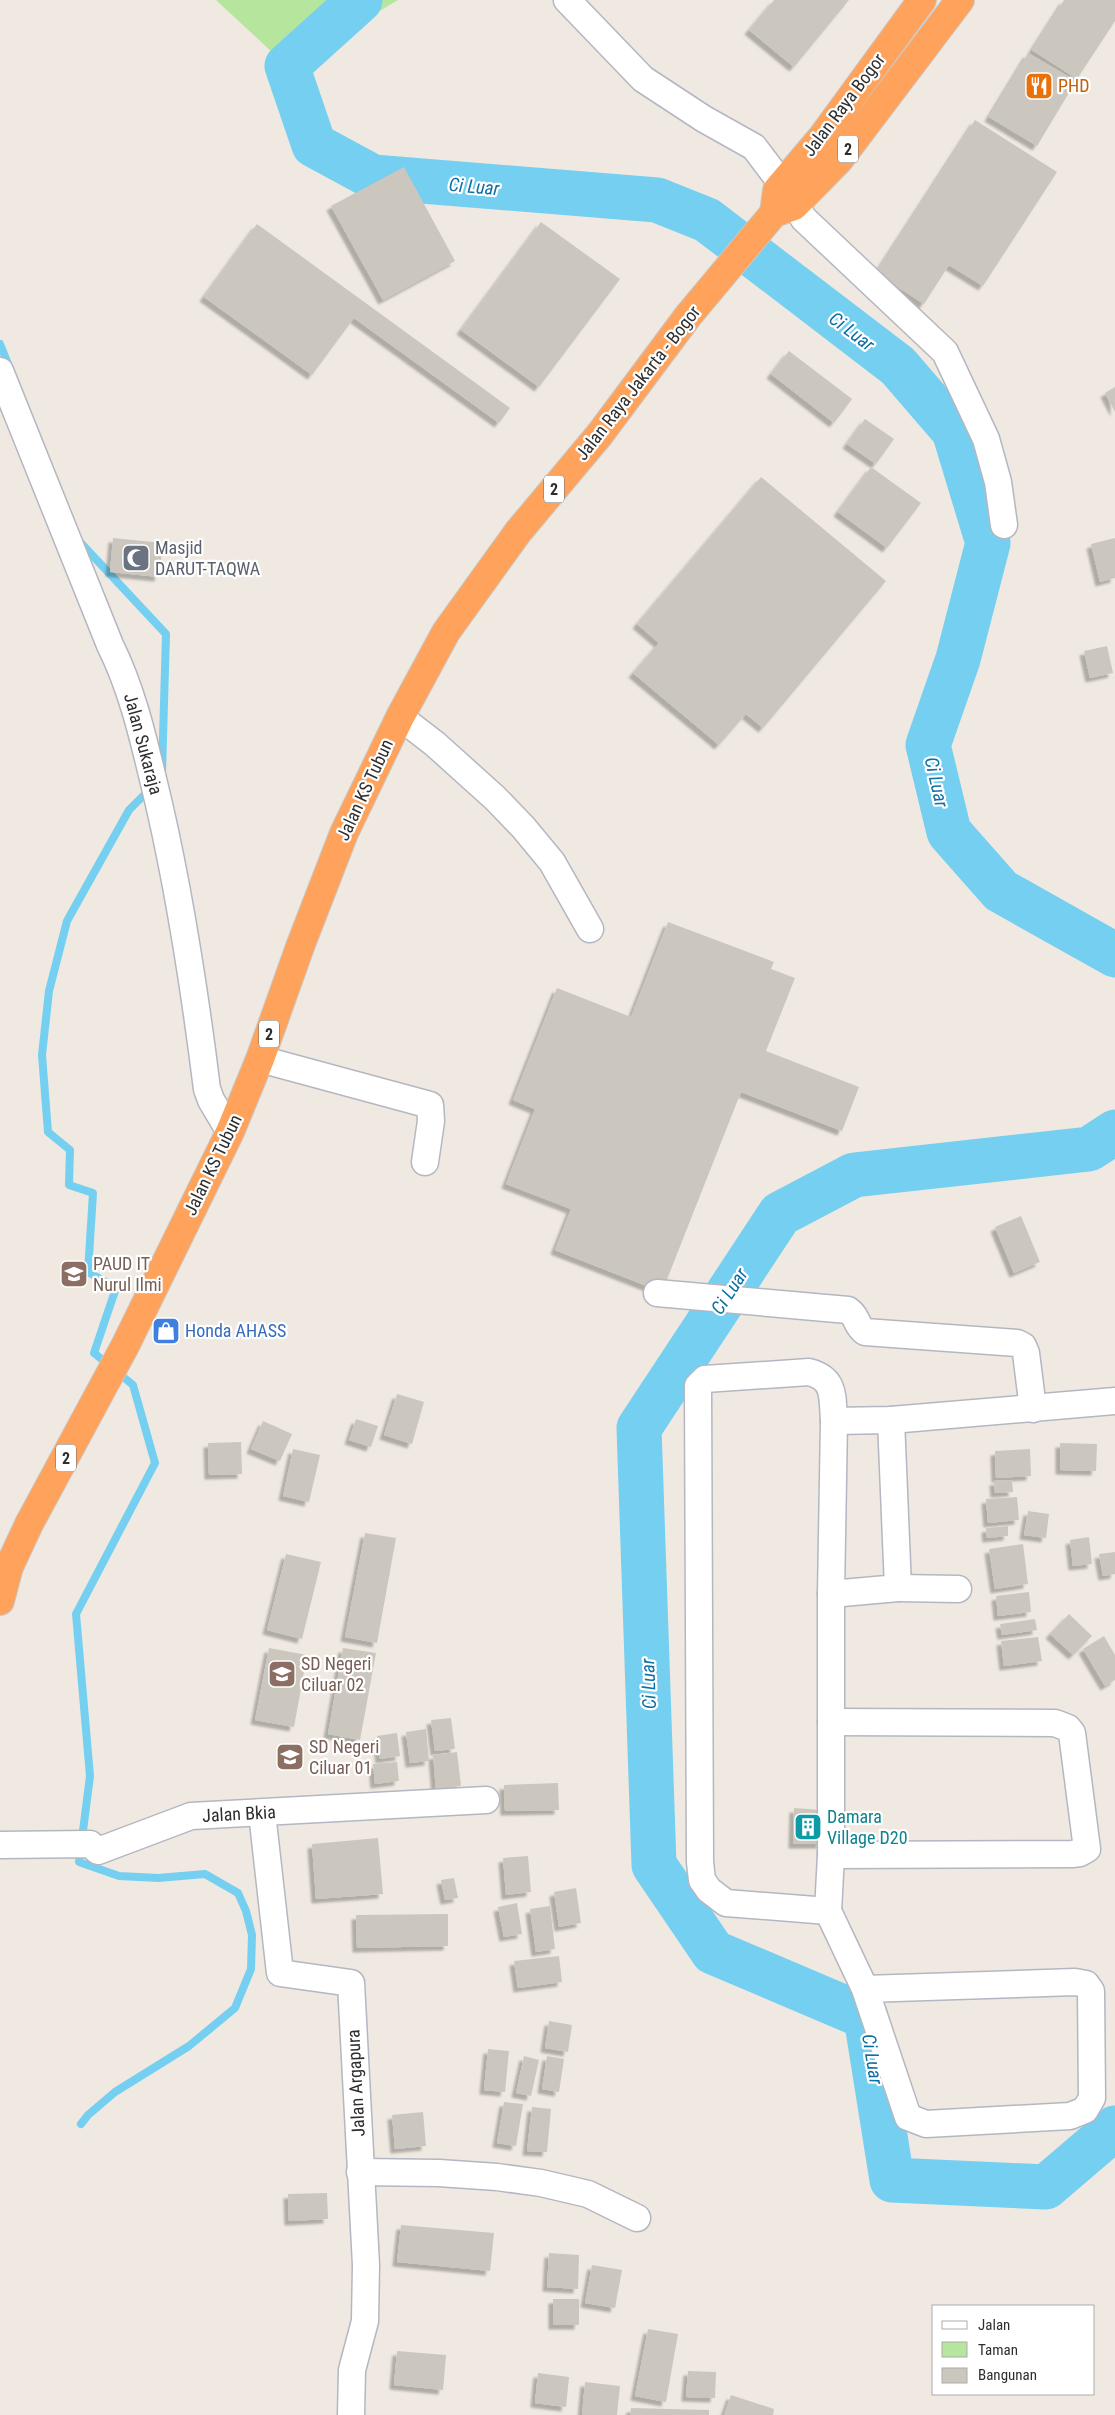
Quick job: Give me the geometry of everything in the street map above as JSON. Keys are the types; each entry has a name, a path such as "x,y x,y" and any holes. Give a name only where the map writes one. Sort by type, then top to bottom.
{"highway":[{"name":"Jalan Raya Bogor","path":"780,205 822,137 922,0"},
{"name":"Jalan Raya Bogor","path":"780,205 838,160 960,0"},
{"name":"Jalan Raya Jakarta - Bogor","path":"400,717 446,632 518,532 600,434 688,316 780,205"},
{"name":"Jalan KS Tubun","path":"0,1601 4,1567 125,1346 230,1132 260,1059 301,944 344,833 400,717"}],"street":[{"path":"567,0 643,79 704,119 754,147 780,205 804,219 945,352 986,439 998,482 1004,525"},
{"name":"Jalan Sukaraja","path":"0,371 110,645 124,673 161,811 186,943 207,1089 211,1100 230,1132"},
{"path":"400,717 495,798 523,827 552,862 590,928"},
{"path":"260,1059 430,1105 431,1121 425,1162"},
{"path":"658,1292 848,1310 853,1313 860,1329 865,1332 1017,1342 1023,1346 1026,1353 1033,1409"},
{"path":"828,1911 726,1902 709,1890 702,1880 700,1862 698,1386 705,1379 809,1372 820,1375 832,1389 834,1421 831,1594 831,1855 828,1911 865,1989 908,2117 926,2124 1070,2116 1085,2110 1092,2098 1091,1991 1086,1984 1075,1982 865,1989"},
{"path":"834,1421 891,1420 1115,1401"},
{"path":"891,1420 898,1588"},
{"path":"831,1594 898,1588 958,1590"},
{"path":"831,1722 1055,1723 1068,1728 1072,1732 1087,1849 1084,1852 1072,1854 831,1855"},
{"name":"Jalan Bkia","path":"0,1845 90,1844 98,1851 192,1816 486,1800"},
{"name":"Jalan Argapura","path":"262,1813 280,1973 351,1983 366,2265 365,2321 352,2370 351,2415"},
{"path":"360,2172 439,2173 497,2177 541,2183 588,2194 637,2218"}],"green space":[{"path":"216,0 398,0 287,66"}],"building":[{"path":"774,0 849,0 794,67 749,30"},
{"path":"1064,0 1115,0 1115,21 1077,79 1032,50"},
{"path":"1028,53 1076,81 1037,146 989,117"},
{"path":"975,120 1057,172 983,286 949,265 924,304 876,273"},
{"path":"404,167 455,261 383,300 331,206"},
{"path":"541,222 620,279 539,387 461,330"},
{"path":"257,224 510,408 499,423 354,318 312,375 204,297"},
{"path":"789,351 852,399 834,423 771,374"},
{"path":"1115,387 1115,412 1105,393"},
{"path":"865,419 894,439 876,464 847,444"},
{"path":"871,467 921,503 887,548 838,512"},
{"path":"761,477 886,581 763,728 746,714 719,745 633,673 659,643 637,624"},
{"name":"Masjid DARUT-TAQWA","path":"113,538 163,543 159,577 110,572"},
{"path":"1115,538 1115,578 1100,582 1091,544"},
{"path":"1107,646 1113,673 1090,678 1084,651"},
{"path":"668,922 774,962 771,969 795,978 766,1051 859,1087 842,1131 741,1092 662,1292 555,1250 571,1209 506,1184 535,1109 513,1100 557,988 631,1017"},
{"path":"1021,1216 1040,1262 1014,1273 995,1227"},
{"path":"397,1394 424,1402 412,1444 384,1435"},
{"path":"356,1419 378,1426 371,1447 349,1440"},
{"path":"263,1421 292,1434 280,1461 251,1449"},
{"path":"241,1442 242,1474 209,1475 208,1443"},
{"path":"1060,1443 1097,1444 1096,1471 1060,1470"},
{"path":"293,1449 320,1455 309,1502 283,1496"},
{"path":"1030,1449 1031,1476 996,1478 995,1451"},
{"path":"1012,1480 1013,1492 995,1493 994,1481"},
{"path":"1017,1497 1019,1520 988,1523 986,1499"},
{"path":"1028,1511 1049,1514 1046,1538 1024,1535"},
{"path":"1008,1526 1008,1536 987,1538 986,1528"},
{"path":"365,1533 396,1538 377,1643 345,1637"},
{"path":"1089,1537 1092,1564 1073,1566 1070,1540"},
{"path":"1023,1544 1028,1584 995,1589 989,1549"},
{"path":"1115,1552 1115,1574 1103,1576 1099,1554"},
{"path":"286,1554 321,1562 302,1639 267,1630"},
{"path":"1029,1592 1031,1612 998,1616 996,1596"},
{"path":"1069,1614 1092,1636 1073,1655 1050,1634"},
{"path":"1035,1619 1037,1630 1002,1635 1000,1624"},
{"path":"1104,1636 1115,1655 1115,1680 1105,1686 1083,1649"},
{"path":"1038,1637 1042,1661 1004,1666 1001,1641"},
{"path":"269,1648 307,1655 294,1727 255,1720"},
{"path":"343,1648 376,1653 360,1740 328,1734"},
{"path":"451,1718 455,1749 435,1751 431,1720"},
{"path":"426,1729 429,1761 410,1763 406,1732"},
{"path":"397,1733 400,1756 380,1759 377,1736"},
{"path":"457,1752 461,1786 436,1789 433,1755"},
{"path":"397,1762 399,1781 375,1784 373,1764"},
{"path":"558,1783 559,1810 505,1811 504,1785"},
{"name":"Damara Village D20","path":"794,1808 822,1810 821,1844 793,1844"},
{"path":"378,1838 383,1894 316,1899 312,1844"},
{"path":"528,1856 531,1892 506,1895 503,1858"},
{"path":"454,1878 458,1898 445,1900 441,1880"},
{"path":"576,1888 581,1923 559,1927 554,1892"},
{"path":"517,1903 522,1934 504,1937 498,1907"},
{"path":"550,1906 555,1949 536,1952 530,1909"},
{"path":"448,1914 448,1946 357,1948 356,1915"},
{"path":"559,1956 562,1982 518,1988 514,1961"},
{"path":"549,2021 572,2025 568,2052 545,2048"},
{"path":"488,2049 509,2051 505,2092 484,2090"},
{"path":"524,2056 539,2060 531,2096 516,2093"},
{"path":"547,2056 564,2059 559,2092 542,2089"},
{"path":"504,2102 523,2104 516,2146 497,2143"},
{"path":"532,2107 551,2109 547,2152 527,2151"},
{"path":"423,2112 426,2146 395,2149 392,2115"},
{"path":"327,2193 328,2219 289,2221 288,2194"},
{"path":"401,2225 494,2233 490,2271 397,2262"},
{"path":"549,2253 579,2255 578,2289 547,2287"},
{"path":"592,2265 622,2270 615,2308 585,2303"},
{"path":"553,2299 579,2299 579,2325 553,2325"},
{"path":"648,2329 678,2334 666,2402 635,2396"},
{"path":"397,2351 446,2355 443,2390 394,2385"},
{"path":"688,2371 716,2372 715,2398 686,2397"},
{"path":"538,2373 569,2377 566,2407 535,2403"},
{"path":"585,2382 620,2386 617,2415 582,2415"},
{"path":"731,2395 774,2409 773,2415 724,2415"},
{"path":"631,2408 709,2410 709,2415 630,2415"}],"waterway":[{"name":"Ci Luar","path":"360,0 287,66 314,145 373,177 657,200 707,220 898,366 954,431 988,543 958,659 928,745 949,832 1001,891 1115,955"},
{"path":"0,344 10,369"},
{"path":"79,541 166,634 162,773"},
{"path":"81,2124 88,2115 115,2092 189,2046 235,2008 251,1969 252,1935 246,1911 238,1893 205,1874 158,1878 119,1876 79,1862 90,1776 76,1614 155,1463 133,1385 94,1353 116,1288 88,1272 93,1193 69,1185 70,1150 48,1132 42,1055 49,991 67,921 129,810 150,789"},
{"name":"Ci Luar","path":"1115,1132 1089,1149 854,1175 780,1214 639,1428 654,1865 713,1952 866,2017 892,2180 1046,2187 1115,2128"}],"place":[{"name":"PHD","path":"1039,86"},
{"name":"Masjid DARUT-TAQWA","path":"136,558"},
{"name":"PAUD IT Nurul Ilmi","path":"74,1274"},
{"name":"Honda AHASS","path":"166,1331"},
{"name":"SD Negeri Ciluar 02","path":"282,1674"},
{"name":"SD Negeri Ciluar 01","path":"290,1757"},
{"name":"Damara Village D20","path":"808,1827"}]}
